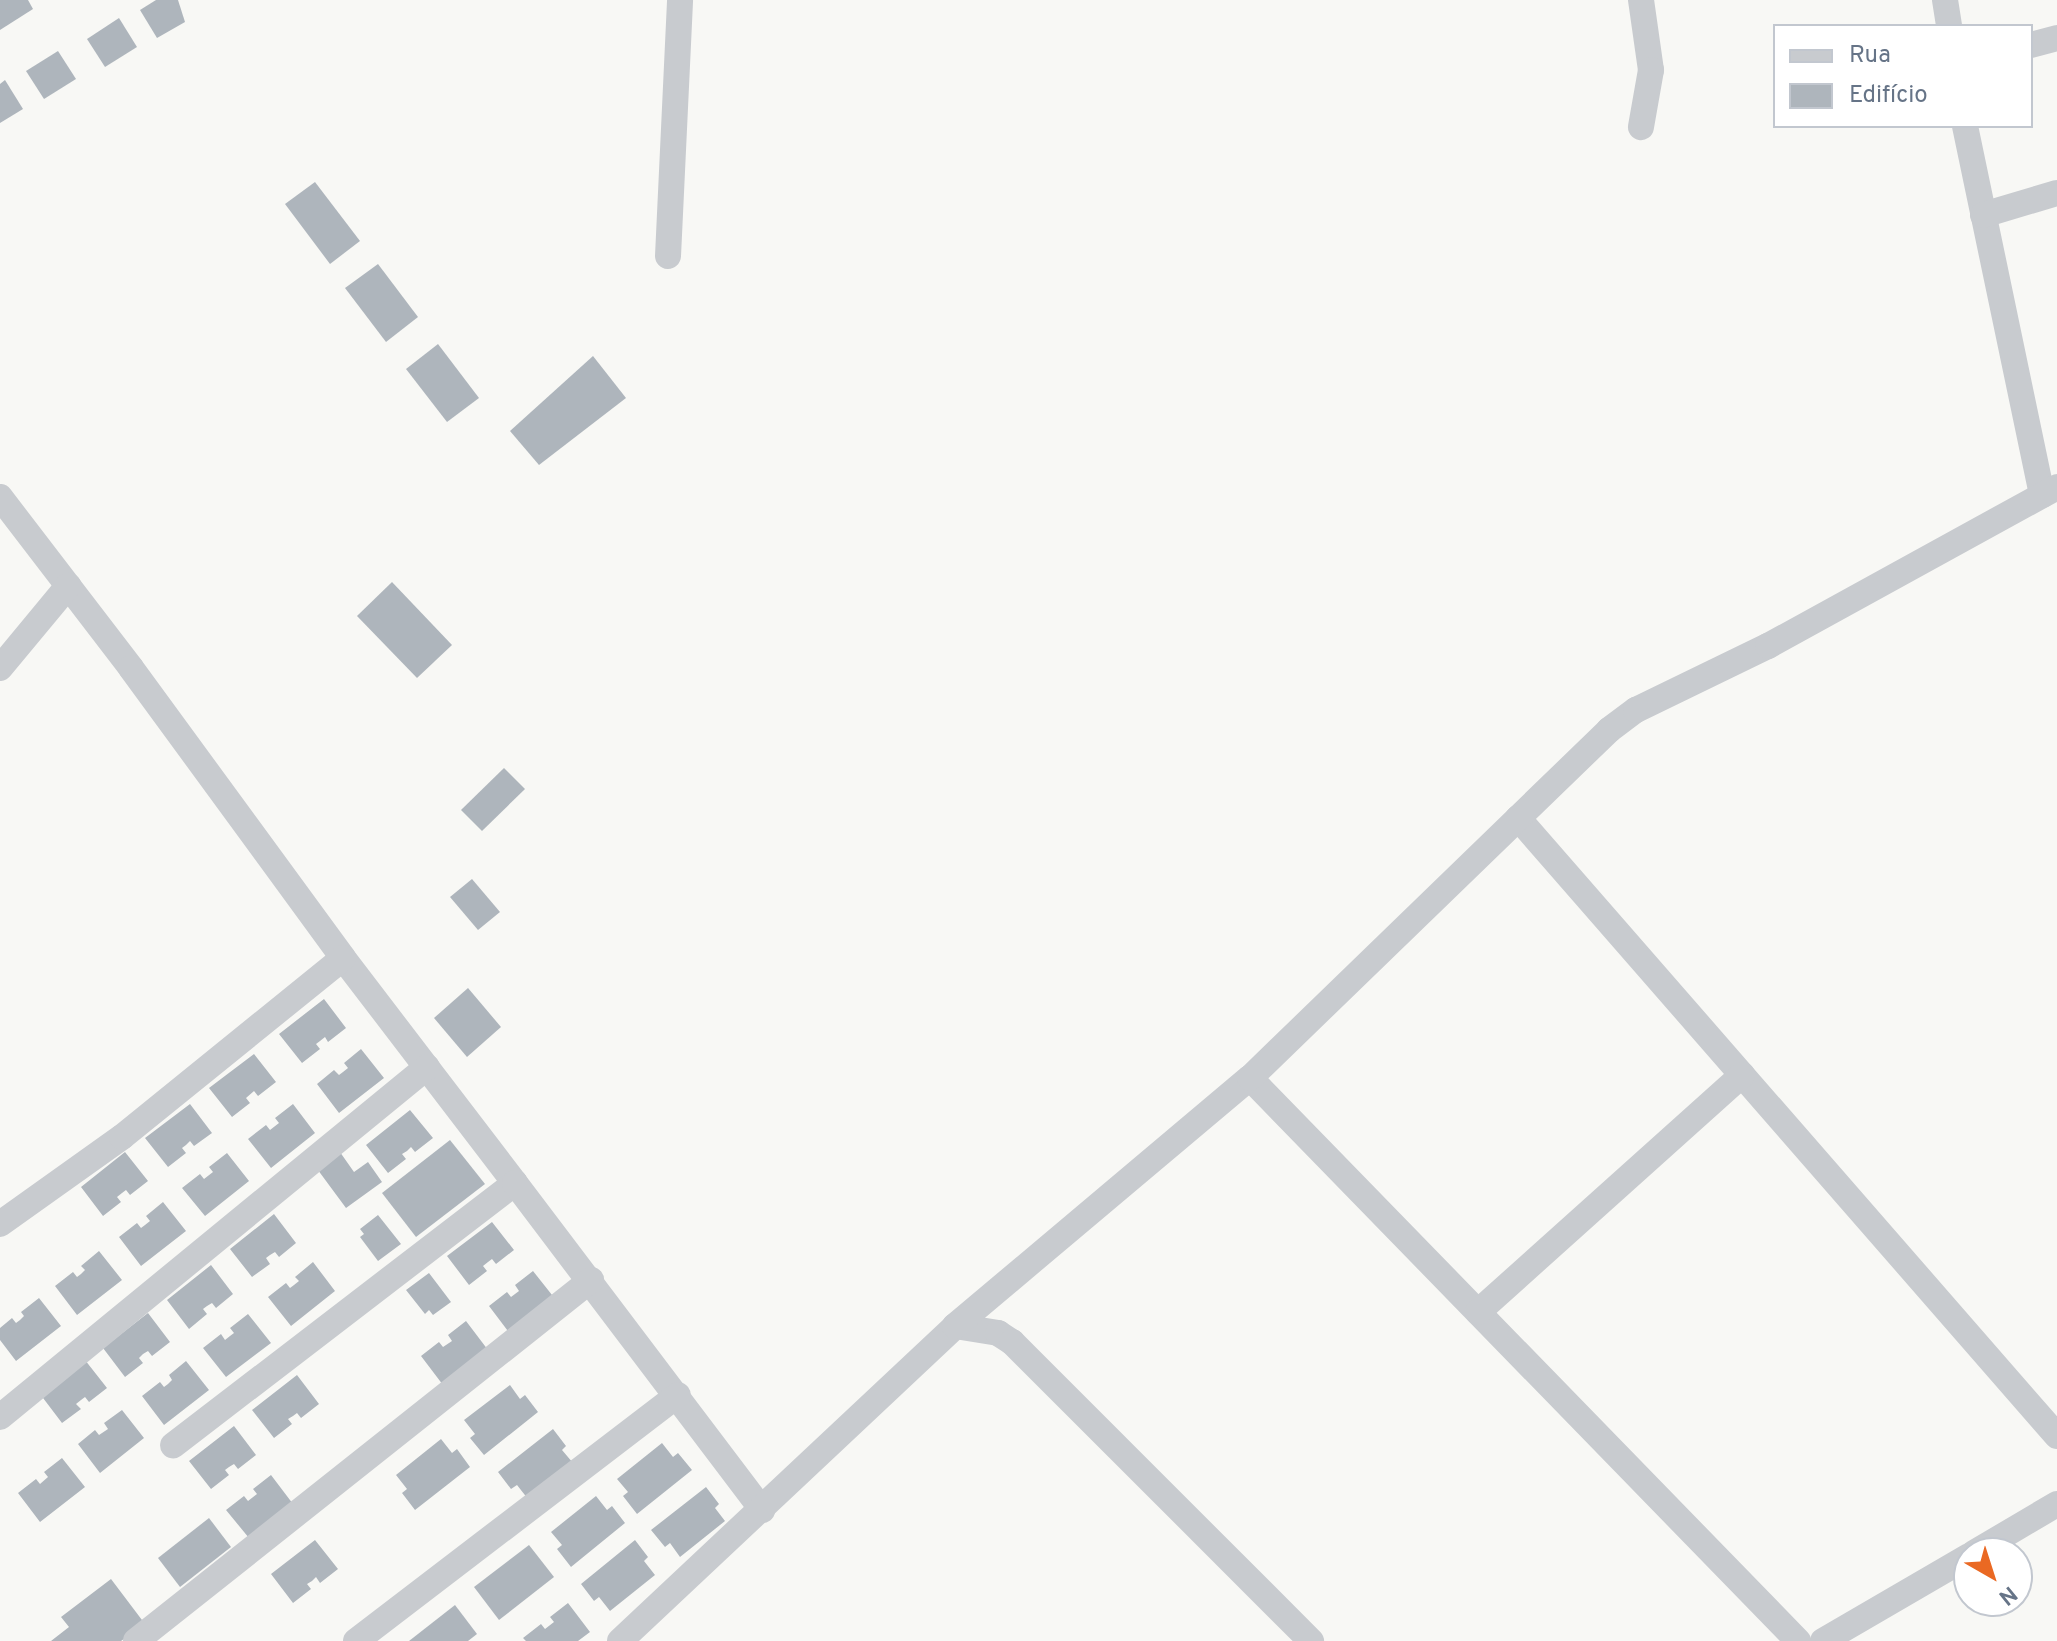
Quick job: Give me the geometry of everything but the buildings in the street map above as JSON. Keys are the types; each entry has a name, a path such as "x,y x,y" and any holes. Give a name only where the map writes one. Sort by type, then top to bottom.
{"street":[{"path":"668,256 680,0"},
{"path":"1641,0 1651,70 1641,127"},
{"path":"1945,0 1949,24"},
{"path":"2033,44 2057,38"},
{"path":"620,1641 955,1326 1250,1078 1609,730 1636,710 1768,646 2050,491 1983,215 1965,128"},
{"path":"1983,215 2057,193"},
{"path":"0,497 343,958 591,1280 762,1510"},
{"path":"0,668 68,586"},
{"path":"1518,818 2057,1436"},
{"path":"0,1224 122,1137 343,958"},
{"path":"0,1417 427,1067"},
{"path":"1478,1312 1742,1075"},
{"path":"1250,1078 1798,1641"},
{"path":"173,1445 515,1183"},
{"path":"136,1641 591,1280"},
{"path":"955,1326 998,1333 1012,1342 1311,1641"},
{"path":"356,1641 678,1395"},
{"path":"2000,1537 2057,1504"},
{"path":"1823,1641 1953,1565"}]}
